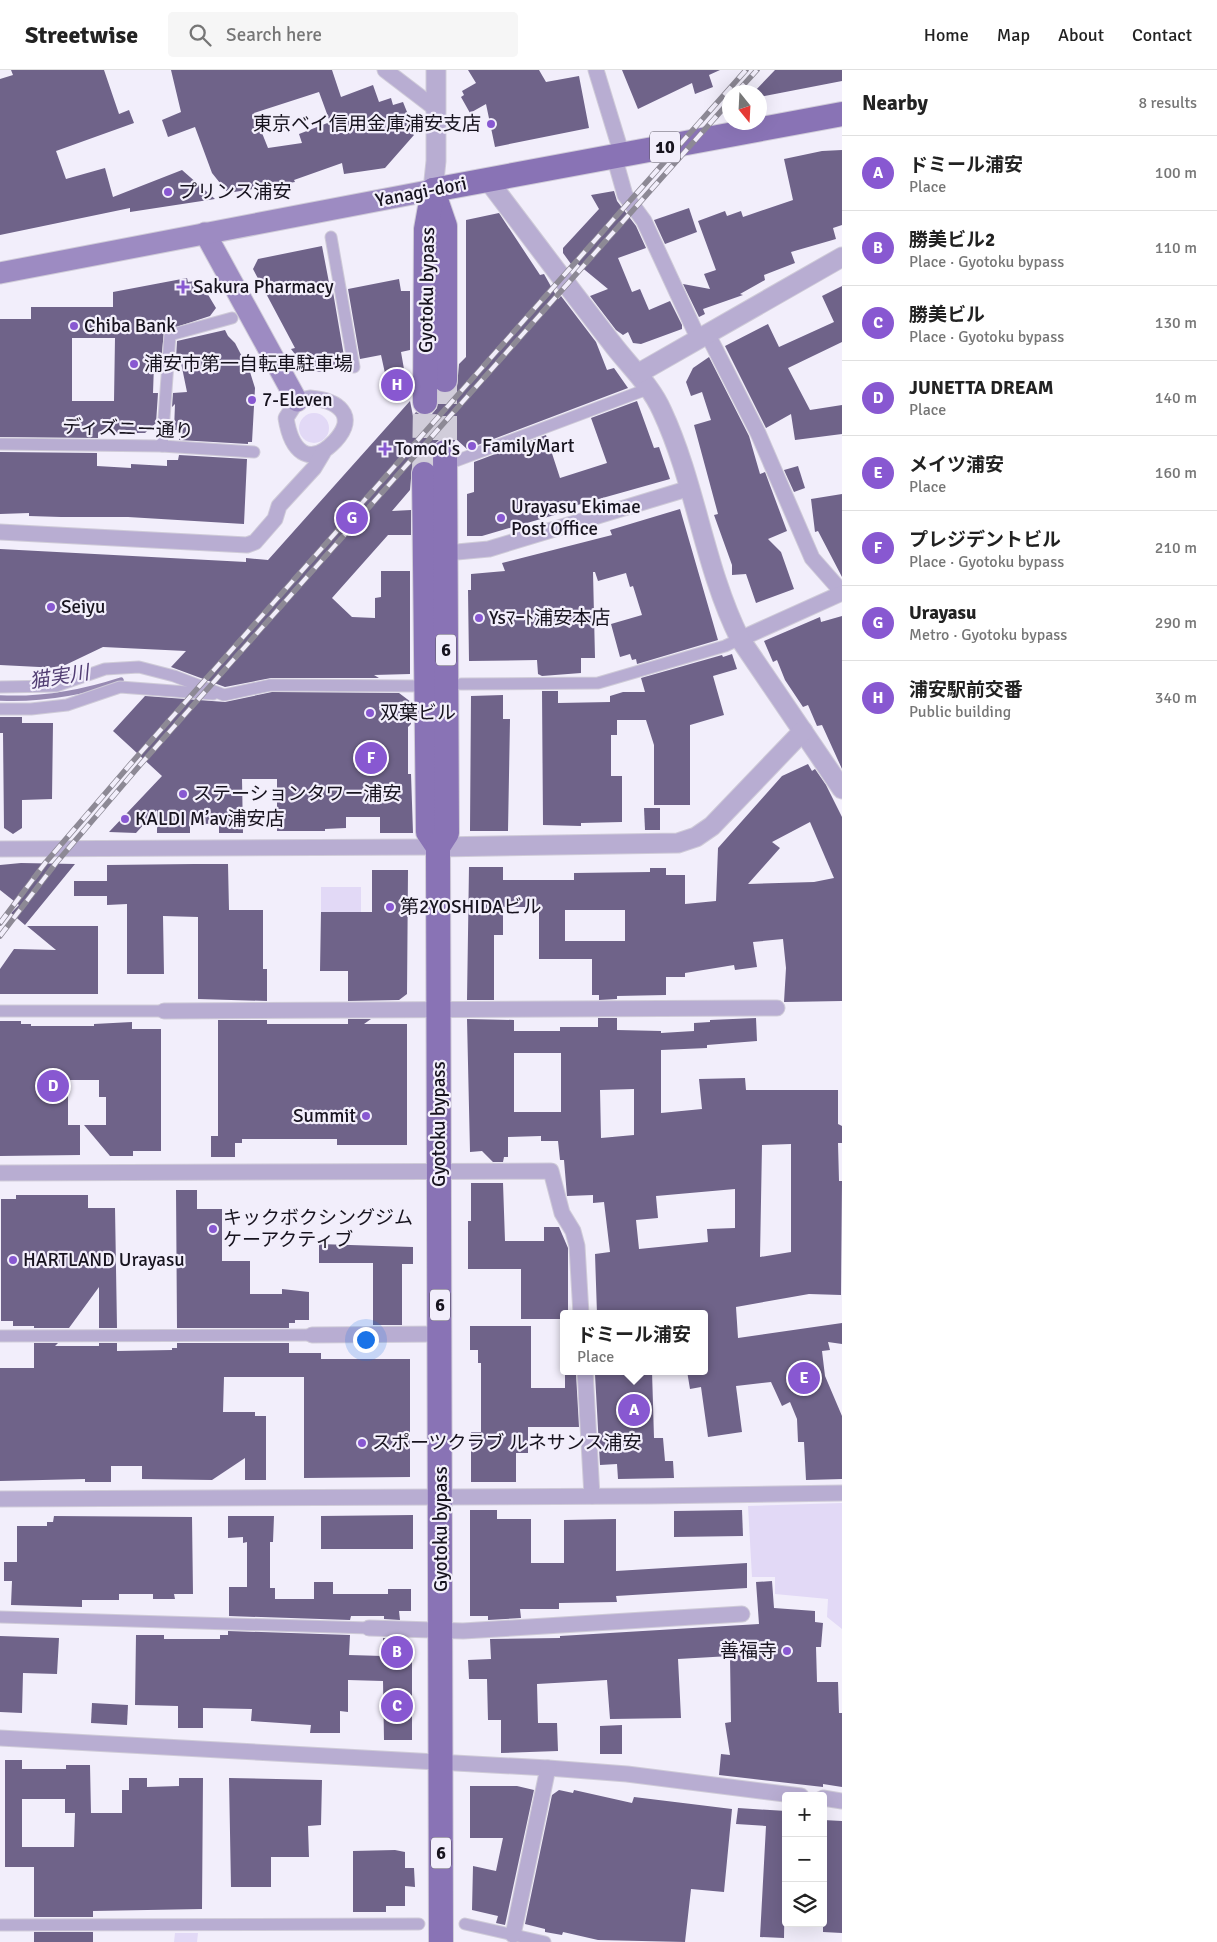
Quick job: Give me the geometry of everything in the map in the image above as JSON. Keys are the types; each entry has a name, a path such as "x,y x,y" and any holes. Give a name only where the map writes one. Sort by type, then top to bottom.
{"main road":[{"name":"Yanagi-dori","path":"0,273 487,179 842,114"},
{"name":"Gyotoku bypass","path":"433,190 445,226 445,380"},
{"name":"Gyotoku bypass","path":"425,402 426,229 433,190"},
{"path":"205,233 297,402"},
{"name":"Gyotoku bypass","path":"438,464 446,553 447,833 438,846 441,1942"},
{"name":"Gyotoku bypass","path":"438,464 428,832 438,846"}],"street":[{"path":"385,70 436,109"},
{"path":"433,190 436,161 436,70"},
{"path":"461,684 598,683 740,640 842,592 812,558 758,433 704,338 644,221 625,195 618,155 596,70"},
{"path":"487,179 613,345 650,388 676,441 722,599 740,640 842,789"},
{"path":"331,237 354,367"},
{"path":"639,374 842,257"},
{"path":"162,446 170,335 232,318"},
{"path":"438,464 650,388"},
{"path":"0,532 247,545 255,542 275,519 280,506 314,468 323,453 345,430 344,416 335,404 326,399 310,398 297,402 286,418 292,443 300,451 314,455 323,453"},
{"name":"ディズニー通り","path":"0,444 162,446 254,452"},
{"path":"446,553 489,548 690,488"},
{"path":"0,687 56,686 105,669 139,667 174,676 224,695"},
{"path":"0,710 67,706 120,687 224,695 271,686 416,686"},
{"path":"0,849 678,843 696,837 712,826 803,731"},
{"path":"0,1011 777,1008"},
{"path":"0,1173 439,1173 551,1171 562,1213 573,1231 577,1246 581,1310"},
{"path":"0,1336 440,1334"},
{"path":"584,1375 592,1496"},
{"path":"0,1499 842,1493"},
{"path":"0,1617 441,1630 742,1614"},
{"path":"0,1738 441,1763 465,1762 627,1774 782,1793"},
{"path":"512,1935 548,1768"},
{"path":"827,1799 842,1801"},
{"path":"0,1925 419,1924"},
{"path":"465,1924 545,1942"}],"shaded area":[{"path":"314,413 324,418 329,428 324,438 314,443 304,438 299,428 304,418"},
{"path":"321,887 361,887 361,912 321,912"},
{"path":"842,1503 842,1629 827,1617 828,1599 775,1594 775,1577 752,1577 748,1506"},
{"path":"175,1933 198,1933 197,1942 174,1942"}],"building":[{"path":"11,70 104,70 119,114 129,110 134,123 56,151 66,179 105,168 113,197 182,170 215,199 130,212 130,208 0,235 0,79 13,75"},
{"path":"171,70 332,70 341,97 373,85 379,102 391,98 393,105 403,102 413,127 410,132 414,135 385,168 344,174 342,163 294,180 295,182 228,193 212,173 195,127 168,137 162,120 181,112","holes":["319,92 330,122 299,134 302,143 268,148 254,113"]},
{"path":"468,70 539,70 546,82 579,76 589,128 495,147 486,104 470,113 461,97 464,95 462,91 476,83"},
{"path":"622,70 720,70 709,75 713,87 695,94 692,83 638,109"},
{"path":"775,70 842,70 842,81 767,96 767,85 761,85"},
{"path":"842,150 842,225 833,228 836,239 791,252 795,263 764,275 765,280 740,294 743,295 703,309 705,314 699,317 683,284 710,289 704,274 716,270 698,221 725,211 727,216 741,211 743,217 793,200 784,159 822,151"},
{"path":"614,191 617,201 636,226 646,248 618,258 632,292 640,289 649,310 670,301 682,325 682,329 641,344 633,343 628,332 623,335 616,330 590,296 608,289 574,261 571,264 563,253 563,248 599,209 591,195"},
{"path":"689,208 697,232 665,244 654,220"},
{"path":"499,213 540,275 544,274 558,299 561,296 596,342 607,370 614,368 628,388 467,449 456,439 454,442 445,438 439,440 433,446 431,462 423,460 412,467 410,490 392,511 411,510 411,535 388,535 332,598 352,617 375,618 375,598 381,597 381,571 410,571 410,674 374,675 379,678 271,678 225,687 171,667 186,651 103,647 59,668 0,665 0,549 246,562 246,558 268,560 410,401 413,416 416,412 424,416 432,414 437,408 439,392 451,392 457,387 459,364 466,357 466,220"},
{"path":"322,246 331,293 333,292 345,366 319,372 305,367 291,349 295,348 253,269 258,259"},
{"path":"187,278 188,282 195,281 195,284 201,283 216,308 210,316 164,331 161,362 154,364 153,393 158,393 156,423 145,433 98,433 98,438 0,437 0,319 31,319 31,307 113,307 113,292","holes":["72,338 115,338 114,401 72,401"]},
{"path":"399,279 401,291 410,291 410,350 401,352 408,392 390,396 381,355 360,359 348,289"},
{"path":"842,286 842,342 788,368 810,410 842,405 842,434 795,440 791,414 766,428 725,346 768,324 779,347 834,322 822,296"},
{"path":"225,330 235,343 250,372 255,388 252,442 248,442 248,444 179,440 180,430 174,430 175,404 172,407 173,393 187,392 180,358 176,359 177,341"},
{"path":"709,357 749,436 760,474 765,472 787,531 768,539 781,552 794,589 756,603 746,574 732,575 732,565 714,515 718,514 694,425 711,420 702,392 691,396 686,382 693,368"},
{"path":"637,401 654,448 659,447 670,479 574,506 575,509 482,536 467,536 467,494 474,492 474,462 546,435 560,478 607,463 591,418"},
{"path":"0,452 97,453 97,466 131,468 131,464 167,466 167,460 178,460 179,455 247,459 244,524 128,517 29,516 29,513 0,514"},
{"path":"798,466 805,488 794,492 784,470"},
{"path":"842,494 842,577 818,531 815,532 811,499"},
{"path":"680,509 718,640 637,664 636,659 632,660 630,654 620,657 611,624 642,615 633,586 630,587 626,573 598,581 595,572 593,572 595,658 581,658 581,673 542,676 538,674 537,660 469,661 468,590 471,590 471,574 505,571 502,563 612,535 610,530"},
{"path":"842,616 842,769 822,725 817,726 808,705 803,707 785,680 777,660 773,662 764,641 820,617 821,622"},
{"path":"732,654 737,669 713,676 724,715 690,725 690,805 654,805 654,745 646,720 617,720 617,735 611,735 611,776 622,776 622,822 581,823 581,826 543,825 542,691 558,691 558,703 610,702 610,696 623,692 645,692 641,678 722,655 723,657"},
{"path":"272,692 399,693 411,702 411,724 408,727 408,774 411,774 413,833 380,833 380,817 346,817 346,828 325,829 325,831 277,831 277,779 242,779 243,833 219,833 219,823 190,825 190,833 157,833 157,810 136,833 109,832 162,776 113,731 145,696 225,702"},
{"path":"503,695 503,719 510,719 508,831 470,831 471,696"},
{"path":"0,717 22,717 22,723 53,723 52,799 22,800 22,828 13,834 4,828 3,733 0,733"},
{"path":"808,764 812,771 815,769 826,785 842,817 842,1001 784,1002 786,968 783,939 753,942 757,967 735,970 734,965 685,973 685,977 666,977 666,995 617,996 617,999 599,1000 599,995 592,995 592,959 539,959 539,907 503,907 503,935 494,935 494,1000 467,1000 469,867 503,867 503,880 574,880 574,873 650,872 650,868 666,868 666,875 685,875 685,904 716,901 718,848 782,776","holes":["810,822 834,878 814,882 748,884 780,848 772,842","565,910 625,910 625,941 565,941"]},
{"path":"644,808 660,808 660,830 645,830"},
{"path":"21,863 75,864 25,925 11,913 19,905 0,890 0,865"},
{"path":"228,864 229,910 263,910 263,969 267,969 267,1001 198,999 198,917 163,916 164,974 127,974 127,904 107,905 107,896 74,896 74,881 107,881 107,865"},
{"path":"372,870 408,870 407,994 399,1000 348,1001 348,971 320,971 321,912 372,912"},
{"path":"27,926 98,926 98,994 0,994 0,969 14,949 56,950"},
{"path":"598,1018 617,1018 617,1030 661,1031 661,1033 694,1031 694,1023 710,1022 710,1020 756,1018 757,1041 707,1045 707,1048 661,1050 661,1113 702,1109 699,1079 745,1078 746,1090 838,1090 838,1124 842,1126 842,1143 838,1143 839,1181 842,1181 841,1295 809,1294 736,1307 738,1338 842,1323 842,1344 828,1342 830,1350 822,1351 825,1376 842,1416 842,1479 806,1480 804,1442 798,1442 797,1419 790,1402 782,1406 771,1382 736,1386 742,1432 708,1437 701,1387 690,1389 688,1375 708,1375 708,1310 597,1310 595,1254 610,1252 604,1202 593,1203 593,1195 567,1196 564,1160 560,1160 558,1141 541,1141 541,1136 508,1137 508,1157 504,1157 503,1162 493,1162 482,1151 470,1152 467,1019 514,1020 514,1031 560,1031 560,1027 598,1027","holes":["514,1053 561,1053 561,1112 514,1112","634,1089 634,1135 601,1138 600,1090","791,1144 791,1252 760,1257 762,1145","735,1189 735,1228 707,1229 708,1242 639,1249 636,1220 658,1218 656,1196"]},
{"path":"348,1019 371,1019 364,1024 407,1024 407,1145 337,1145 337,1139 242,1139 242,1143 235,1143 235,1157 211,1157 211,1136 218,1136 218,1020 267,1020 267,1024 348,1024"},
{"path":"0,1021 21,1021 21,1024 31,1024 31,1026 94,1026 94,1024 132,1022 132,1029 161,1029 161,1151 133,1151 133,1156 110,1156 84,1125 106,1125 106,1097 99,1097 99,1080 68,1080 68,1125 80,1125 80,1155 0,1156"},
{"path":"471,1183 503,1183 505,1241 544,1241 544,1227 559,1227 568,1248 568,1310 560,1310 560,1319 521,1319 521,1269 468,1269 468,1221 471,1221"},
{"path":"176,1190 197,1190 197,1209 222,1209 222,1261 250,1261 250,1294 282,1294 282,1289 309,1292 309,1320 295,1320 295,1323 289,1323 289,1328 177,1328"},
{"path":"16,1195 88,1195 88,1208 115,1208 117,1328 99,1328 99,1287 69,1328 13,1326 13,1321 1,1321 1,1199 16,1199"},
{"path":"319,1244 413,1247 413,1264 402,1264 402,1325 373,1325 373,1263 319,1263"},
{"path":"470,1326 531,1326 531,1388 565,1388 565,1375 576,1375 579,1427 528,1427 528,1453 516,1453 516,1482 471,1482 471,1432 481,1432 481,1363 478,1363 478,1350 470,1350"},
{"path":"34,1343 58,1343 55,1346 99,1346 99,1343 117,1343 117,1351 172,1350 172,1348 177,1348 177,1343 289,1343 289,1353 321,1353 321,1359 410,1359 410,1477 304,1478 304,1377 224,1377 223,1412 255,1412 255,1416 266,1416 266,1480 245,1480 245,1458 212,1480 142,1479 142,1466 111,1466 111,1482 85,1482 85,1479 0,1481 0,1368 34,1368"},
{"path":"595,1375 652,1375 654,1438 663,1438 665,1461 673,1461 674,1478 618,1479 617,1464 600,1465"},
{"path":"470,1510 497,1510 497,1519 531,1519 531,1563 564,1563 564,1520 616,1519 616,1571 747,1563 747,1588 616,1596 617,1602 559,1603 559,1609 520,1609 521,1618 488,1620 488,1616 470,1616"},
{"path":"742,1510 743,1536 674,1537 674,1511"},
{"path":"413,1515 413,1549 321,1549 321,1516"},
{"path":"54,1516 192,1517 193,1594 174,1594 175,1599 153,1599 153,1594 119,1594 119,1600 82,1600 82,1607 11,1605 12,1581 4,1581 4,1562 17,1562 17,1526 47,1526 47,1522 53,1522"},
{"path":"228,1516 274,1516 273,1542 270,1542 270,1588 275,1588 275,1599 314,1599 314,1582 333,1582 333,1594 388,1594 388,1589 411,1589 411,1611 399,1611 400,1620 384,1619 384,1616 351,1616 350,1620 229,1616 229,1587 247,1587 247,1542 243,1543 243,1537 228,1538"},
{"path":"772,1581 774,1608 815,1611 815,1622 823,1623 821,1647 816,1647 817,1682 838,1682 839,1713 842,1713 842,1787 823,1784 823,1787 719,1775 721,1754 730,1755 725,1723 731,1722 730,1656 678,1659 681,1718 610,1719 607,1680 537,1684 538,1723 557,1723 558,1751 501,1753 501,1720 488,1720 487,1679 469,1679 468,1660 491,1659 490,1639 560,1638 560,1636 759,1624 756,1582"},
{"path":"228,1631 350,1635 349,1655 383,1656 383,1638 412,1642 412,1740 384,1740 383,1681 348,1680 348,1712 340,1711 340,1733 310,1733 311,1725 251,1721 252,1709 203,1708 203,1728 178,1728 178,1706 135,1705 136,1635 164,1635 164,1639 220,1639 220,1635 228,1635"},
{"path":"0,1636 59,1638 57,1674 23,1673 22,1713 0,1712"},
{"path":"92,1703 128,1705 127,1725 91,1723"},
{"path":"622,1725 622,1754 600,1754 600,1726"},
{"path":"5,1760 22,1760 22,1769 66,1769 66,1765 90,1765 91,1813 122,1813 122,1790 129,1790 129,1778 147,1778 147,1787 179,1786 179,1778 203,1778 202,1909 93,1911 93,1917 34,1917 34,1867 5,1867","holes":["22,1799 65,1799 65,1813 75,1813 74,1847 22,1847"]},
{"path":"229,1778 322,1780 321,1825 308,1826 309,1857 271,1857 271,1887 231,1887"},
{"path":"470,1786 517,1786 534,1790 505,1925 496,1923 498,1916 472,1910 473,1866 496,1871 503,1838 470,1838"},
{"path":"559,1790 573,1793 574,1790 632,1803 634,1797 732,1809 724,1892 691,1889 685,1942 598,1940 563,1932 562,1935 545,1932 545,1929 525,1924 552,1795"},
{"path":"738,1808 782,1811 782,1927 784,1927 784,1938 760,1937 766,1826 736,1824"},
{"path":"827,1820 842,1821 842,1933 823,1932 823,1927 827,1927"},
{"path":"395,1850 405,1852 405,1868 414,1868 415,1887 405,1886 405,1906 386,1906 386,1912 353,1912 353,1851"},
{"path":"34,1932 93,1932 93,1942 34,1942"}],"waterway":[{"name":"猫実川","path":"0,698 31,698 61,695 121,680"}],"tunnel":[{"path":"445,380 445,452"},
{"path":"424,474 425,402"}],"railway":[{"path":"0,923 46,862 134,760 746,70"},
{"path":"743,85 757,70"},
{"path":"0,936 56,863 140,765 722,110"}],"place":[{"name":"東京ベイ信用金庫浦安支店","path":"491,124"},
{"name":"プリンス浦安","path":"168,192"},
{"name":"Sakura Pharmacy","path":"183,287"},
{"name":"Chiba Bank","path":"74,326"},
{"name":"浦安市第一自転車駐車場","path":"134,364"},
{"name":"浦安駅前交番","path":"397,385"},
{"name":"7-Eleven","path":"252,400"},
{"name":"FamilyMart","path":"472,446"},
{"name":"Tomod's","path":"385,449"},
{"name":"Urayasu","path":"352,518"},
{"name":"Urayasu Ekimae Post Office","path":"501,518"},
{"name":"Seiyu","path":"51,607"},
{"name":"Ysﾏｰﾄ浦安本店","path":"479,618"},
{"name":"双葉ビル","path":"370,713"},
{"name":"プレジデントビル","path":"371,758"},
{"name":"ステーションタワー浦安","path":"183,794"},
{"name":"KALDI M’av浦安店","path":"125,819"},
{"name":"第2YOSHIDAビル","path":"390,907"},
{"name":"JUNETTA DREAM","path":"53,1086"},
{"name":"Summit","path":"366,1116"},
{"name":"キックボクシングジム ケーアクティブ","path":"213,1229"},
{"name":"HARTLAND Urayasu","path":"13,1260"},
{"name":"メイツ浦安","path":"804,1378"},
{"name":"ドミール浦安","path":"634,1410"},
{"name":"スポーツクラブ ルネサンス浦安","path":"362,1443"},
{"name":"善福寺","path":"787,1651"},
{"name":"勝美ビル2","path":"397,1652"},
{"name":"勝美ビル","path":"397,1706"}]}
